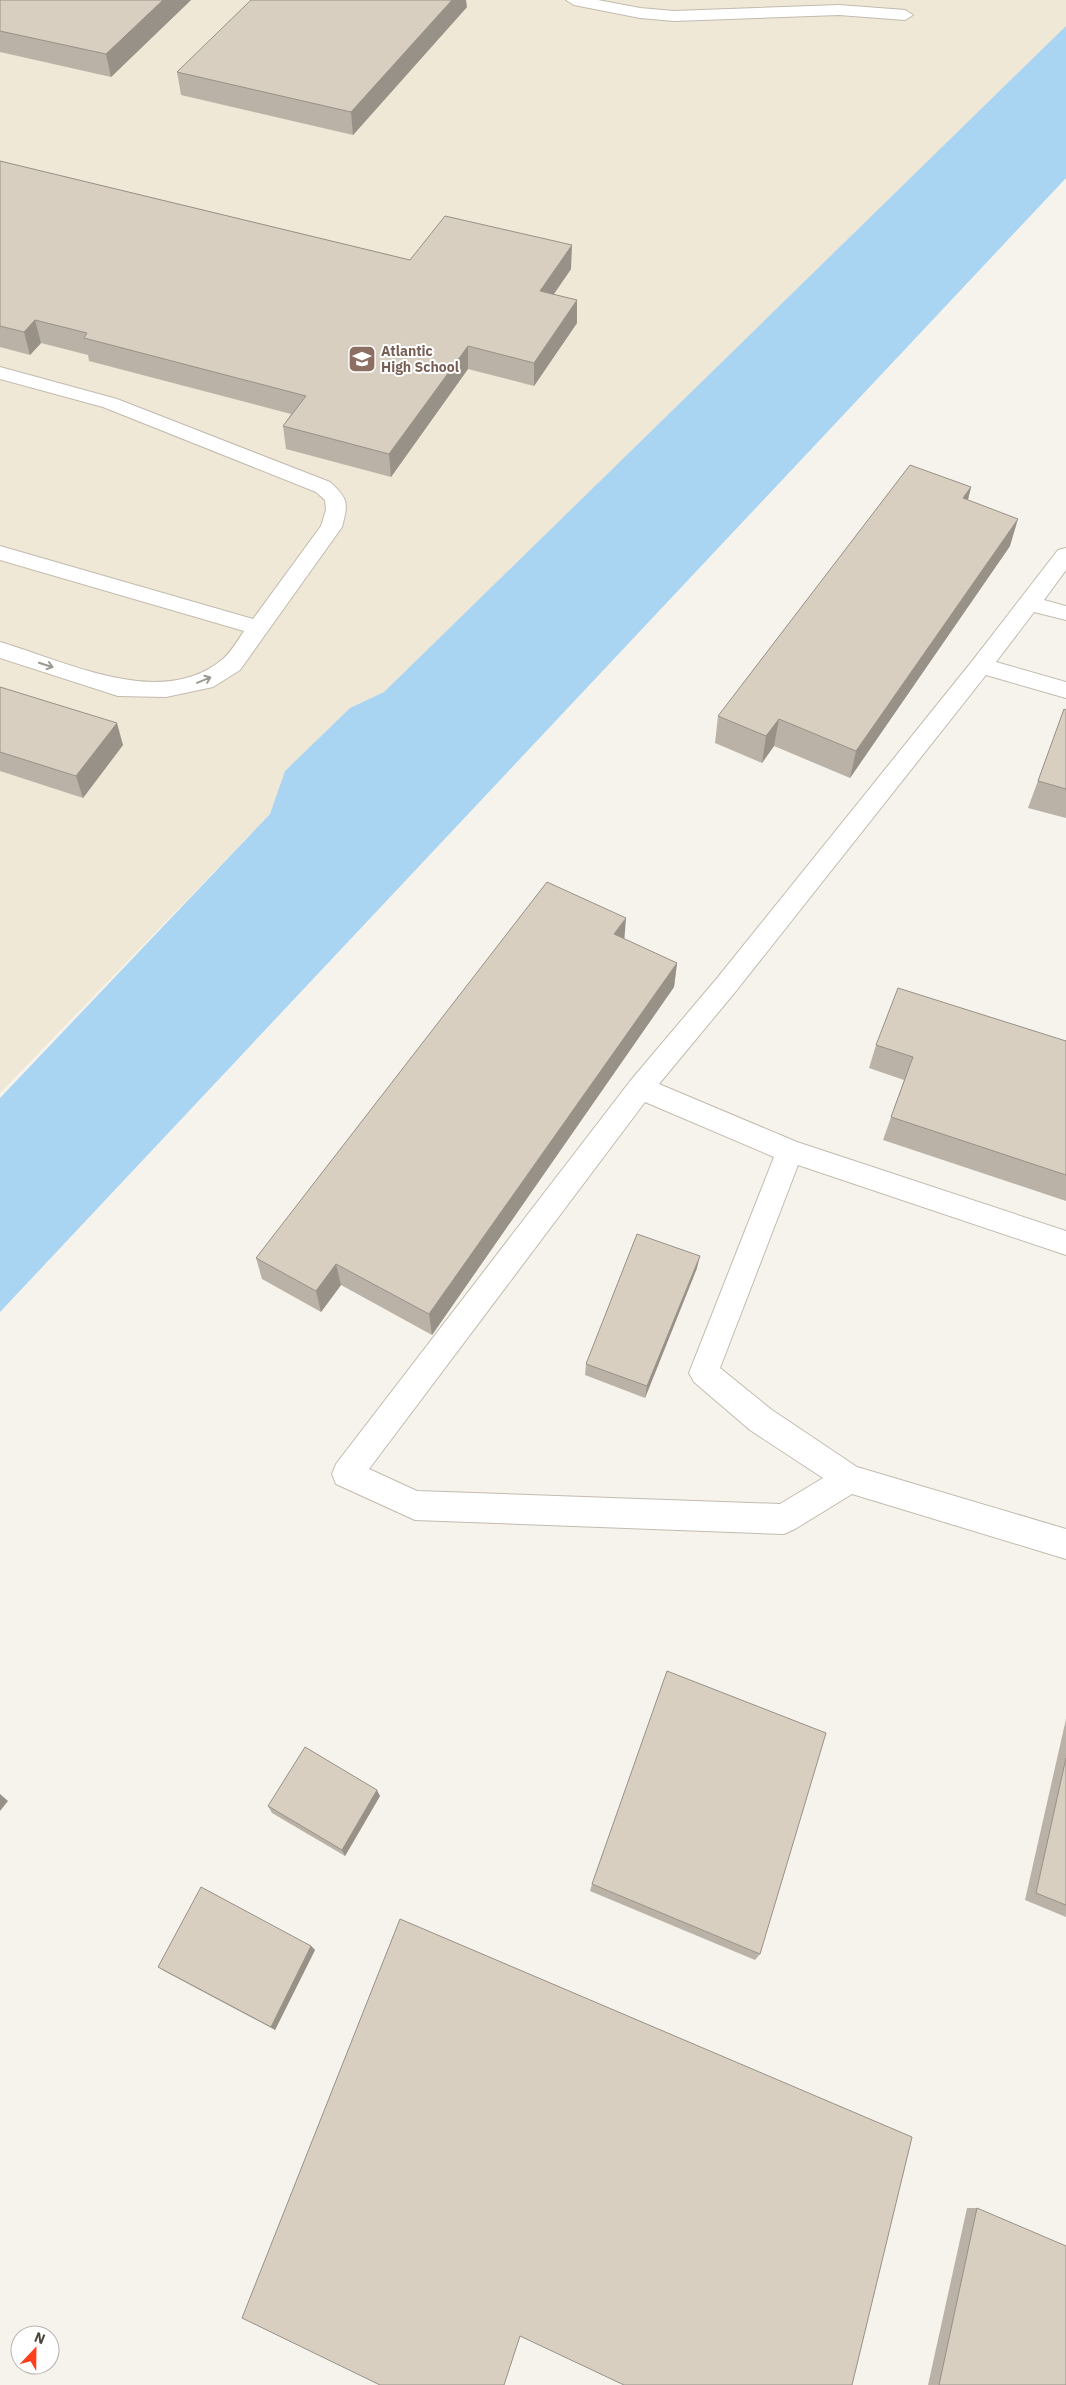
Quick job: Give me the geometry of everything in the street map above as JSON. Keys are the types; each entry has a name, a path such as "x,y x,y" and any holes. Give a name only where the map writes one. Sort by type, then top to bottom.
{"lane":[{"path":"574,0 640,13 674,16 839,10 905,15"},
{"path":"0,373 110,403 323,487 335,498 336,510 330,527 232,664 205,681 166,689 118,688 0,650"},
{"path":"0,553 258,628"},
{"path":"850,1479 784,1519 415,1505 347,1474 640,1088 727,984 981,666 1066,555"},
{"path":"1029,603 1066,613"},
{"path":"981,666 1066,690"},
{"path":"640,1088 790,1151 1066,1243"},
{"path":"790,1151 704,1373 761,1420 850,1479 1066,1544"}],"shaded area":[{"name":"Atlantic High School","path":"0,0 1066,0 1066,26 384,692 350,708 285,771 270,814 0,1093"}],"water":[{"path":"1066,26 1066,178 0,1312 0,1098 270,814 285,771 350,708 384,692"}],"building":[{"path":"0,0 163,0 106,54 0,31"},
{"path":"251,0 452,0 351,112 177,72"},
{"path":"0,161 410,260 445,216 572,245 540,291 577,300 534,363 468,346 389,454 283,426 306,396 84,338 87,333 35,320 24,332 0,326"},
{"path":"910,465 971,487 963,498 1018,519 856,751 779,719 766,736 718,716"},
{"path":"0,687 117,723 76,776 0,752"},
{"path":"1064,709 1066,710 1066,789 1038,781"},
{"path":"547,882 626,918 614,934 677,963 429,1314 336,1264 316,1291 256,1258"},
{"path":"898,988 1066,1041 1066,1175 891,1117 913,1057 876,1045"},
{"path":"637,1234 700,1256 647,1386 586,1364"},
{"path":"667,1671 826,1733 760,1954 592,1884"},
{"path":"305,1747 377,1790 342,1850 268,1806"},
{"path":"1066,1758 1066,1905 1036,1893"},
{"path":"201,1887 311,1946 271,2027 158,1967"},
{"path":"400,1919 912,2137 852,2385 624,2385 520,2336 504,2385 380,2385 242,2318"},
{"path":"977,2208 1066,2246 1066,2385 939,2385"}],"place":[{"name":"Atlantic High School","path":"362,359"}]}
